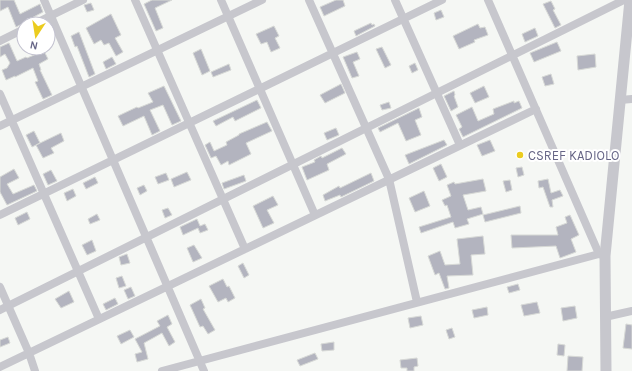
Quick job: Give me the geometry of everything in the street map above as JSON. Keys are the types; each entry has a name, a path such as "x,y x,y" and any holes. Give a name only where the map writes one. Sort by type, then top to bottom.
{"street":[{"path":"44,0 51,16 83,0"},
{"path":"135,0 245,249"},
{"path":"221,0 315,215"},
{"path":"0,126 262,0"},
{"path":"309,0 389,179 417,302"},
{"path":"395,0 460,145"},
{"path":"0,214 442,0"},
{"path":"488,0 602,255"},
{"path":"0,310 624,0"},
{"path":"606,371 606,317 602,255 630,0"},
{"path":"56,28 204,371"},
{"path":"0,40 16,33"},
{"path":"0,94 99,319"},
{"path":"620,100 632,99"},
{"path":"0,367 536,109"},
{"path":"162,371 417,302 602,255"},
{"path":"0,287 29,353 35,371"},
{"path":"606,317 632,311"}],"building":[{"path":"0,0 14,0 20,14 40,4 43,12 35,16 16,16 16,27 8,7 0,11"},
{"path":"152,0 172,0 155,8 163,28 156,31 144,4"},
{"path":"336,0 343,0 345,6 324,16 320,7"},
{"path":"551,1 555,9 553,10 561,25 555,28 543,4"},
{"path":"91,3 94,10 87,12 84,5"},
{"path":"441,10 444,17 436,20 434,13"},
{"path":"111,14 121,35 115,38 123,52 116,56 109,43 104,45 101,40 94,44 86,28"},
{"path":"371,23 375,26 356,36 354,31"},
{"path":"478,24 480,28 485,27 488,35 474,40 475,42 459,49 453,36"},
{"path":"274,26 279,36 275,38 280,48 271,52 267,42 261,44 256,34"},
{"path":"535,28 538,36 525,42 522,34"},
{"path":"79,32 95,74 89,77 77,46 75,47 71,36"},
{"path":"557,42 561,51 534,62 530,53"},
{"path":"9,43 17,61 32,56 46,56 48,59 39,64 40,70 52,95 43,99 35,82 38,81 33,68 6,80 2,70 7,68 10,63 5,54 0,57 0,47"},
{"path":"382,47 391,65 385,68 376,49"},
{"path":"201,49 210,71 202,75 193,53"},
{"path":"357,52 360,59 353,62 359,76 352,78 343,57"},
{"path":"595,54 596,67 578,70 577,56"},
{"path":"112,57 116,64 106,69 103,62"},
{"path":"415,63 418,70 412,73 409,66"},
{"path":"229,64 231,70 213,77 211,72"},
{"path":"551,74 554,84 545,86 542,77"},
{"path":"341,84 345,93 325,103 320,95"},
{"path":"164,86 181,121 172,125 163,105 150,110 160,131 152,135 144,116 123,126 118,116 137,107 138,108 153,102 148,93"},
{"path":"484,86 489,97 475,103 470,93"},
{"path":"454,91 454,96 458,107 451,111 444,96"},
{"path":"257,100 261,108 235,121 233,117 216,126 213,121"},
{"path":"514,101 514,103 519,101 522,108 463,137 459,129 462,127 456,115 472,107 478,121 494,114 493,109"},
{"path":"389,102 391,108 382,110 380,105"},
{"path":"419,108 422,117 415,120 421,135 406,141 398,123 380,132 378,128"},
{"path":"267,122 272,131 246,143 251,154 229,165 228,161 221,165 216,156 211,158 205,145 210,142 214,151 227,145 226,142 239,134"},
{"path":"336,128 339,135 327,140 324,133"},
{"path":"34,131 40,143 32,147 26,135"},
{"path":"61,133 64,141 51,148 54,153 43,158 36,145"},
{"path":"444,140 447,145 409,164 405,155"},
{"path":"490,140 495,151 482,156 477,145"},
{"path":"342,148 346,154 327,164 329,170 307,180 302,167 315,162 314,160 321,156 322,158"},
{"path":"441,164 447,177 439,181 433,168"},
{"path":"522,167 524,175 518,177 516,168"},
{"path":"14,169 19,178 7,184 13,194 34,185 37,191 7,205 0,192 0,177"},
{"path":"51,170 57,181 48,185 43,174"},
{"path":"187,172 191,180 174,187 171,179"},
{"path":"166,173 169,180 158,184 155,177"},
{"path":"371,173 374,181 341,197 340,195 325,201 323,195 339,186 340,188"},
{"path":"244,175 246,181 224,189 222,183"},
{"path":"95,177 98,183 86,189 83,183"},
{"path":"483,179 486,191 463,195 468,210 481,207 483,214 467,219 469,224 455,228 453,222 421,233 419,227 451,217 447,205 445,206 442,200 451,196 447,185 454,182 455,184"},
{"path":"548,179 551,193 560,190 563,196 552,200 553,207 550,207 543,187 539,188 538,181"},
{"path":"510,180 512,190 506,192 503,181"},
{"path":"144,185 147,191 140,195 137,188"},
{"path":"73,189 76,196 67,201 64,193"},
{"path":"424,191 430,206 415,212 409,198"},
{"path":"273,196 278,205 267,210 274,223 263,228 253,206"},
{"path":"520,206 521,213 485,222 483,215"},
{"path":"168,208 172,215 165,218 162,210"},
{"path":"27,212 30,219 18,225 15,218"},
{"path":"97,214 100,220 90,224 88,219"},
{"path":"570,215 579,235 571,239 576,252 560,258 556,246 512,248 511,235 558,235 556,227 567,223 565,217"},
{"path":"197,219 200,226 205,224 208,230 200,233 198,228 183,235 180,227"},
{"path":"483,236 485,254 471,255 473,275 447,276 449,288 445,289 439,273 435,275 428,256 440,251 445,265 460,264 457,239"},
{"path":"92,240 96,251 87,255 82,245"},
{"path":"194,245 202,258 193,262 187,248"},
{"path":"127,254 130,263 121,265 119,257"},
{"path":"243,263 249,275 244,278 238,266"},
{"path":"122,276 126,286 119,288 116,278"},
{"path":"223,279 227,287 229,286 235,298 228,302 226,298 218,302 209,286"},
{"path":"518,284 520,290 509,293 507,287"},
{"path":"131,287 135,296 128,299 124,290"},
{"path":"69,291 74,302 61,308 55,299"},
{"path":"115,298 118,304 106,310 103,304"},
{"path":"201,299 205,308 203,309 215,330 208,334 203,326 200,327 190,305"},
{"path":"537,302 540,313 524,316 521,305"},
{"path":"575,306 577,318 563,321 561,308"},
{"path":"487,307 488,315 474,318 472,310"},
{"path":"168,315 172,324 167,327 175,342 169,346 162,333 144,343 148,359 137,362 135,354 142,352 135,339 160,326 157,321"},
{"path":"421,316 423,325 410,328 408,318"},
{"path":"626,324 632,325 632,349 623,348"},
{"path":"452,328 455,337 449,339 446,330"},
{"path":"130,330 134,337 121,344 117,336"},
{"path":"8,337 10,343 0,347 0,340"},
{"path":"334,342 334,350 322,351 321,344"},
{"path":"558,344 565,345 564,356 557,355"},
{"path":"315,353 318,359 300,366 297,360"},
{"path":"568,356 583,357 582,371 567,371"},
{"path":"417,358 418,366 414,367 414,371 407,371 407,368 401,368 400,360"}],"place":[{"name":"CSREF KADIOLO","path":"520,155"}]}
